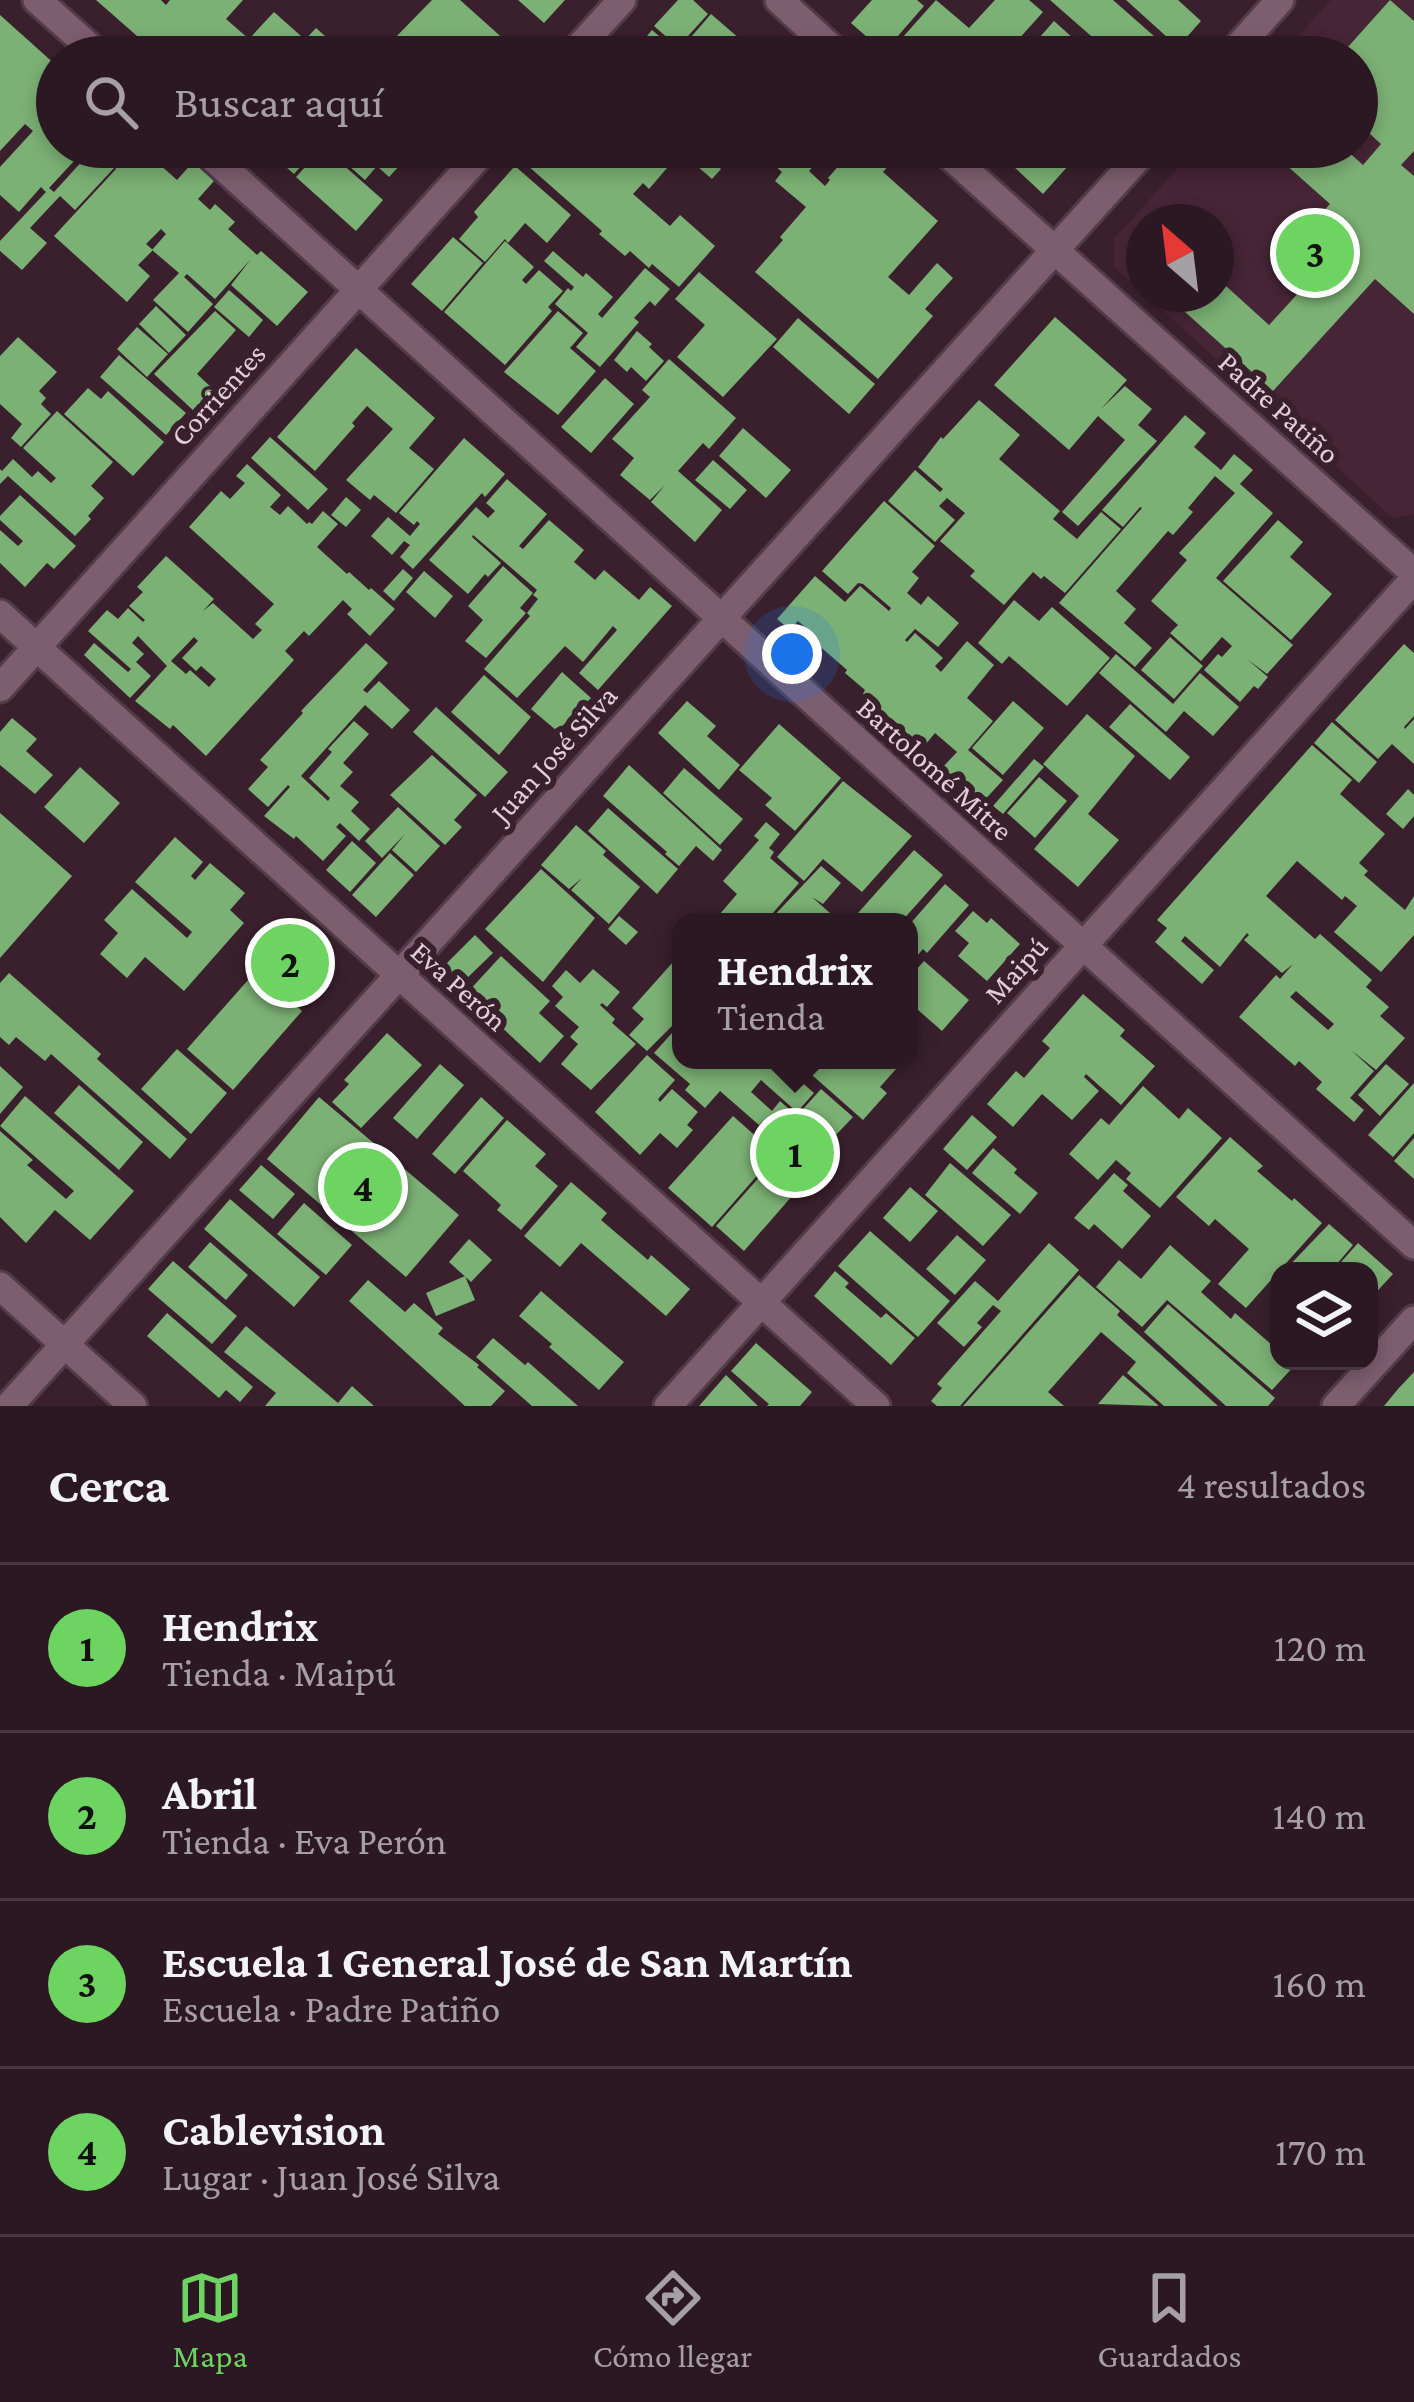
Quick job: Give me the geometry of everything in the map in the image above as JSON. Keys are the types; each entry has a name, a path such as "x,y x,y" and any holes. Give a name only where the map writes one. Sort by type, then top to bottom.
{"street":[{"path":"37,0 77,36"},
{"path":"589,36 622,0"},
{"path":"779,0 818,36"},
{"path":"1248,36 1280,0"},
{"name":"Bartolomé Mitre","path":"224,168 1414,1245"},
{"name":"Corrientes","path":"0,688 468,168"},
{"name":"Padre Patiño","path":"963,168 1414,576"},
{"name":"Juan José Silva","path":"9,1406 1129,168"},
{"name":"Maipú","path":"668,1406 1414,576"},
{"name":"Eva Perón","path":"0,614 876,1406"},
{"path":"0,1286 133,1406"},
{"path":"1336,1406 1414,1320"}],"shaded area":[{"path":"1331,0 1414,0 1414,514 1393,518 1164,312 1234,312 1234,204 1146,204 1178,168 1378,168 1378,36 1298,36"},
{"path":"1126,226 1126,278 1114,267 1114,239"}],"building":[{"path":"96,0 161,0 166,5 170,0 243,0 226,19 246,36 137,36"},
{"path":"432,0 460,0 500,36 397,36"},
{"path":"518,0 565,0 544,23"},
{"path":"678,0 693,0 708,14 688,36 665,36 654,26"},
{"path":"872,0 917,0 924,6 898,36 866,36 851,23"},
{"path":"936,0 969,28 995,0 1029,0 1043,12 1021,36 904,36"},
{"path":"1050,0 1113,0 1154,36 1091,36"},
{"path":"1126,0 1178,0 1201,21 1188,36 1166,36"},
{"path":"1390,0 1414,21 1414,151 1401,165 1414,176 1414,314 1375,279 1273,391 1185,312 1234,312 1234,293 1269,325 1331,257 1303,233 1330,204 1290,168 1378,168 1378,36 1358,36"},
{"path":"274,12 301,36 252,36"},
{"path":"711,14 736,36 692,36"},
{"path":"0,15 36,47 36,168 68,168 49,188 54,192 76,168 114,168 75,210 60,196 30,228 47,243 22,270 0,251 0,241 46,192 41,187 19,212 0,195 0,167 33,131 25,124 0,151"},
{"path":"1054,21 1071,36 1041,36"},
{"path":"164,168 177,180 188,168 200,168 214,181 198,199 210,210 215,204 235,222 228,229 308,292 277,326 231,285 251,259 215,299 187,274 184,277 213,304 188,332 153,300 179,273 153,250 138,265 150,276 127,302 54,236 116,169","holes":["161,229 166,234 152,250 146,244"]},
{"path":"304,168 347,168 383,200 356,231 296,177"},
{"path":"351,168 375,168 365,180"},
{"path":"517,168 571,215 547,243 525,223 485,262 459,239 478,217 474,212"},
{"path":"530,168 667,168 649,189 643,183 633,194 670,226 680,215 715,246 679,287 630,251 625,256 599,234 602,231"},
{"path":"699,168 721,169 712,179"},
{"path":"777,168 812,168 809,171 825,186 837,168 886,168 883,172 938,221 888,277 909,295 937,263 953,278 925,309 933,316 878,379 755,272 806,207 775,181 782,172"},
{"path":"1015,168 1066,168 1043,194"},
{"path":"453,237 483,263 442,311 411,284"},
{"path":"505,241 534,267 522,280 526,284 539,270 563,291 548,307 552,311 505,365 444,312"},
{"path":"553,251 613,297 598,314 602,318 645,268 670,289 655,306 650,301 634,318 639,322 600,367 576,347 588,333 555,304 574,287 544,261"},
{"path":"699,272 777,339 723,397 677,357 705,325 675,299"},
{"path":"229,290 263,320 249,337 214,307"},
{"path":"156,306 186,335 169,353 139,324"},
{"path":"215,311 236,330 197,374 214,390 195,412 154,374"},
{"path":"558,311 583,333 570,348 596,371 558,415 504,372"},
{"path":"1055,317 1127,380 1101,409 1125,386 1152,409 1138,425 1157,441 1078,526 1062,512 1125,440 1098,416 1069,450 994,385"},
{"path":"798,318 875,384 849,414 773,347"},
{"path":"137,327 168,354 147,377 117,349"},
{"path":"637,331 664,361 646,381 614,360"},
{"path":"18,337 57,372 39,391 46,398 41,404 51,414 21,447 11,438 22,424 0,404 0,356"},
{"path":"356,348 435,418 409,448 434,469 396,513 346,480 393,429 367,406 315,471 277,437"},
{"path":"119,355 186,413 166,435 100,377"},
{"path":"669,359 736,418 709,449 703,443 678,471 722,510 695,542 651,502 665,485 650,500 620,475 634,458 612,439 650,397 642,390"},
{"path":"605,378 634,404 591,453 561,427"},
{"path":"88,388 101,399 108,391 164,442 133,476 64,414"},
{"path":"979,400 1020,435 999,459 1060,511 1053,519 1077,539 1101,512 1121,529 1065,593 1033,572 1004,605 940,541 965,513 947,498 939,506 955,520 935,542 888,501 915,470 940,492 943,489 918,467"},
{"path":"57,411 113,462 91,486 104,498 75,536 8,476 0,484 0,469 13,459 32,477 38,471 51,483 56,478 23,448"},
{"path":"1185,415 1206,433 1194,447 1221,470 1234,454 1253,470 1240,484 1273,513 1216,578 1293,645 1267,674 1247,659 1268,677 1240,702 1204,670 1232,646 1222,637 1201,661 1170,633 1178,625 1151,601 1187,560 1179,553 1235,493 1215,476 1188,508 1193,512 1173,535 1168,531 1116,591 1136,609 1124,623 1152,648 1135,667 1059,603 1142,508 1123,527 1102,510"},
{"path":"743,428 791,470 766,498 719,456"},
{"path":"270,437 328,489 308,510 251,458"},
{"path":"464,438 505,474 413,569 400,557 410,545 404,541 392,555 371,536 388,517 410,536 420,524 414,525 399,513"},
{"path":"713,460 747,490 730,509 695,480"},
{"path":"247,464 281,495 270,507 280,515 288,506 312,524 323,511 338,524 317,547 395,609 370,636 347,614 352,609 343,600 309,636 304,631 285,651 294,660 206,756 173,725 170,729 135,701 167,666 138,636 132,643 144,654 136,662 151,676 130,698 84,655 94,643 128,672 131,669 88,631 107,610 118,619 128,608 143,622 129,606 143,592 137,587 166,556 214,599 203,611 213,603 253,639 262,630 255,624 274,604 189,527 221,491 230,499 245,483 236,476","holes":["194,637 198,641 182,658 196,671 201,666 216,679 209,687 171,661"]},
{"path":"507,479 547,514 519,546 523,549 549,520 584,550 574,562 595,580 604,570 639,600 650,587 672,606 598,690 579,673 617,630 613,626 583,662 565,646 517,698 484,669 530,616 527,613 538,599 533,595 537,590 473,535 501,563 468,594 429,560 476,507 488,518 495,511 486,503"},
{"path":"20,495 76,546 54,569 47,563 25,587 0,563 0,530 18,546 23,541 0,520"},
{"path":"346,497 361,510 346,527 331,515"},
{"path":"884,501 935,546 912,572 919,578 907,593 921,605 928,596 959,623 938,647 905,621 915,629 905,640 915,633 943,658 935,666 941,672 967,641 994,665 967,698 993,721 968,750 1003,780 981,804 941,769 957,752 935,733 920,751 892,727 896,723 863,694 865,690 847,670 808,636 811,632 798,621 790,630 777,619 815,576 845,602 860,586 889,611 863,584 858,583 848,594 822,571"},
{"path":"1278,520 1303,542 1290,557 1332,594 1291,640 1223,581"},
{"path":"503,566 533,593 520,608 526,613 486,658 465,641 483,620 468,606"},
{"path":"403,569 413,578 394,601 383,591"},
{"path":"424,571 453,596 435,618 406,592"},
{"path":"1014,600 1039,621 1052,607 1110,658 1067,706 1009,656 1002,664 978,643"},
{"path":"1170,637 1203,666 1174,699 1141,670"},
{"path":"366,643 388,663 363,690 367,693 379,681 410,710 392,729 365,705 301,776 328,801 309,778 354,721 369,734 343,763 353,772 340,786 359,802 351,811 370,829 359,841 340,823 336,827 346,836 323,861 264,816 288,785 268,807 248,789 268,767 260,760"},
{"path":"1404,644 1414,653 1414,716 1404,727 1414,719 1414,764 1392,744 1378,759 1335,720"},
{"path":"1116,654 1173,704 1200,673 1239,707 1213,736 1184,711 1166,732 1099,673"},
{"path":"562,672 591,698 557,731 531,709"},
{"path":"484,675 531,717 499,755 451,712"},
{"path":"687,701 716,726 707,736 740,765 719,790 658,733"},
{"path":"1013,701 1044,728 1003,775 972,748"},
{"path":"1130,704 1190,757 1170,780 1109,727"},
{"path":"436,707 508,772 485,797 413,732"},
{"path":"1087,714 1135,756 1088,814 1119,840 1078,887 1034,849 1079,796 1043,764"},
{"path":"12,718 37,739 26,751 53,775 35,794 0,765 0,732"},
{"path":"1332,722 1377,762 1359,783 1314,743"},
{"path":"779,724 841,778 795,831 765,805 772,798 739,770"},
{"path":"1312,745 1352,780 1340,794 1385,834 1359,863 1368,871 1364,875 1405,910 1414,896 1414,935 1381,972 1334,932 1357,906 1345,896 1342,900 1297,861 1266,896 1315,939 1320,934 1372,980 1366,987 1389,1007 1380,1016 1405,1038 1376,1070 1351,1050 1374,1071 1350,1098 1364,1110 1354,1122 1316,1089 1322,1082 1299,1061 1295,1066 1239,1017 1276,975 1280,979 1293,964 1282,973 1244,940 1247,933 1220,967 1185,936 1181,941 1214,970 1202,984 1155,942 1167,928 1157,920","holes":["1296,991 1334,1024 1328,1030 1290,997"]},
{"path":"432,755 477,795 454,820 462,827 445,845 390,795"},
{"path":"1034,759 1044,767 1003,814 993,806"},
{"path":"629,765 722,850 713,861 696,846 679,866 603,796"},
{"path":"80,767 120,803 84,843 44,807"},
{"path":"684,768 743,819 720,845 663,793"},
{"path":"1039,777 1067,801 1035,838 1007,813"},
{"path":"843,781 912,836 862,892 823,859 804,881 777,857"},
{"path":"1408,789 1414,795 1414,816 1403,829 1386,814"},
{"path":"398,807 440,846 416,872 392,850 405,834 382,858 365,841"},
{"path":"608,808 678,869 657,894 588,831"},
{"path":"0,813 72,876 0,958"},
{"path":"766,822 780,834 769,848 774,852 770,858 799,883 773,913 721,913 737,894 723,881 759,840 754,836"},
{"path":"576,825 640,887 609,924 571,890 582,878 569,889 541,865"},
{"path":"175,837 203,862 191,876 195,880 210,863 245,893 230,910 244,923 184,991 145,957 127,978 100,954 118,933 104,920 132,889 187,938 192,932 135,882"},
{"path":"352,841 376,863 350,892 326,870"},
{"path":"914,850 943,875 909,913 858,913"},
{"path":"390,853 414,875 376,917 352,895"},
{"path":"821,866 841,883 823,904 812,897 830,913 777,913"},
{"path":"541,869 595,918 543,982 485,929"},
{"path":"945,884 969,905 927,953 923,949 918,955 918,915"},
{"path":"973,911 987,923 991,918 1020,944 987,981 958,956 969,943 955,931"},
{"path":"619,916 638,932 626,945 608,929"},
{"path":"281,928 327,966 300,999 253,960"},
{"path":"475,935 493,953 462,983 444,966"},
{"path":"501,956 550,1001 539,1013 564,1036 540,1063 466,994"},
{"path":"924,961 969,1000 942,1031 918,1010 918,968"},
{"path":"672,963 672,1026 647,1051 629,1035 644,1019 632,1008"},
{"path":"593,969 620,992 607,1007 600,1005 636,1044 591,1090 561,1064 578,1044 570,1037 579,1027 555,1006 563,997 552,986 566,970 580,983"},
{"path":"256,971 302,1011 233,1090 187,1049"},
{"path":"9,973 187,1139 170,1159 51,1054 45,1061 16,1037 9,1045 0,1037 0,983"},
{"path":"1083,994 1125,1030 1120,1036 1155,1066 1121,1105 1086,1074 1099,1091 1072,1120 1042,1094 1013,1127 987,1104 1016,1071 1024,1078 1050,1048 1042,1041"},
{"path":"387,1033 422,1065 361,1128 332,1102 349,1084 344,1080"},
{"path":"672,1033 672,1068 654,1053"},
{"path":"177,1049 227,1093 191,1134 141,1089"},
{"path":"647,1055 675,1080 660,1102 672,1089 698,1112 687,1125 693,1130 677,1148 660,1133 640,1155 595,1112"},
{"path":"440,1064 464,1085 417,1139 393,1118"},
{"path":"1386,1064 1409,1084 1380,1116 1358,1095"},
{"path":"0,1066 23,1087 0,1114"},
{"path":"673,1069 786,1069 814,1093 797,1112 761,1080 751,1092 772,1111 780,1101 797,1116 779,1137 720,1091 705,1108 685,1090 690,1084"},
{"path":"805,1069 896,1069 880,1087 887,1093 863,1120"},
{"path":"1414,1083 1414,1133 1393,1157 1368,1135"},
{"path":"79,1085 143,1142 119,1170 54,1113"},
{"path":"1143,1086 1179,1119 1188,1108 1222,1138 1160,1208 1126,1179 1131,1173 1116,1160 1098,1180 1069,1154 1101,1118 1109,1125"},
{"path":"821,1089 853,1117 835,1136 803,1109"},
{"path":"25,1096 134,1191 90,1240 55,1210 26,1243 0,1217 0,1131 33,1160 27,1165 66,1199 74,1191 0,1126"},
{"path":"319,1097 459,1215 406,1277 267,1159"},
{"path":"481,1097 504,1118 455,1174 432,1154"},
{"path":"972,1115 997,1137 967,1170 943,1149"},
{"path":"733,1116 776,1154 712,1227 668,1188"},
{"path":"507,1120 546,1154 535,1166 558,1186 521,1230 463,1171"},
{"path":"785,1133 816,1158 804,1171 774,1148"},
{"path":"1230,1137 1263,1166 1257,1171 1322,1223 1287,1262 1270,1262 1270,1281 1246,1308 1218,1284 1249,1249 1215,1219 1209,1226 1176,1197"},
{"path":"1414,1138 1414,1179 1394,1161"},
{"path":"993,1148 1038,1193 1020,1214 972,1173"},
{"path":"778,1156 806,1180 744,1251 716,1226"},
{"path":"950,1163 1011,1215 983,1246 925,1195"},
{"path":"261,1165 295,1194 273,1219 239,1190"},
{"path":"1114,1173 1128,1185 1123,1191 1151,1216 1122,1249 1094,1224 1089,1230 1074,1218"},
{"path":"571,1182 607,1213 601,1220 690,1289 666,1316 581,1243 560,1267 524,1236"},
{"path":"910,1187 938,1211 910,1242 883,1218"},
{"path":"230,1199 320,1277 294,1307 204,1229"},
{"path":"304,1203 352,1245 326,1275 277,1234"},
{"path":"1329,1224 1353,1245 1339,1262 1293,1262"},
{"path":"870,1231 950,1301 918,1337 838,1266"},
{"path":"957,1235 986,1260 955,1295 926,1269"},
{"path":"469,1239 492,1260 471,1282 449,1262"},
{"path":"210,1242 248,1275 226,1300 188,1267"},
{"path":"1049,1243 1079,1270 960,1406 937,1406 931,1401 942,1388 937,1384 1001,1311 993,1305 964,1347 937,1323 975,1281 998,1301"},
{"path":"1358,1243 1393,1274 1378,1290 1378,1262 1341,1262"},
{"path":"1170,1245 1211,1281 1201,1292 1231,1319 1235,1313 1270,1343 1270,1370 1290,1370 1272,1390 1167,1300 1142,1327 1096,1287 1119,1260 1141,1279"},
{"path":"173,1261 237,1316 212,1344 148,1289"},
{"path":"835,1271 849,1283 845,1287 881,1318 886,1313 915,1338 891,1365 814,1296"},
{"path":"1079,1275 1218,1406 1164,1406 1127,1373 1136,1362 1101,1332 1048,1392 1064,1406 963,1406"},
{"path":"465,1276 475,1300 436,1316 426,1293"},
{"path":"368,1280 405,1312 414,1303 443,1328 438,1334 505,1391 491,1406 465,1406 349,1301"},
{"path":"541,1291 624,1362 599,1390 519,1316"},
{"path":"1168,1304 1275,1398 1268,1406 1226,1406 1144,1332"},
{"path":"167,1313 253,1387 240,1402 226,1390 219,1398 147,1336"},
{"path":"246,1326 338,1403 352,1386 374,1406 265,1406 276,1393 224,1352"},
{"path":"493,1338 578,1406 532,1406 476,1357"},
{"path":"756,1343 812,1392 800,1406 767,1406 731,1371"},
{"path":"1414,1372 1414,1406 1384,1406 1398,1389"},
{"path":"726,1375 758,1406 699,1406"},
{"path":"1123,1375 1159,1406 1098,1404"}],"place":[{"name":"Escuela 1 General José de San Martín","path":"1315,253"},
{"name":"Abril","path":"290,963"},
{"name":"Hendrix","path":"795,1153"},
{"name":"Cablevision","path":"363,1187"}]}
